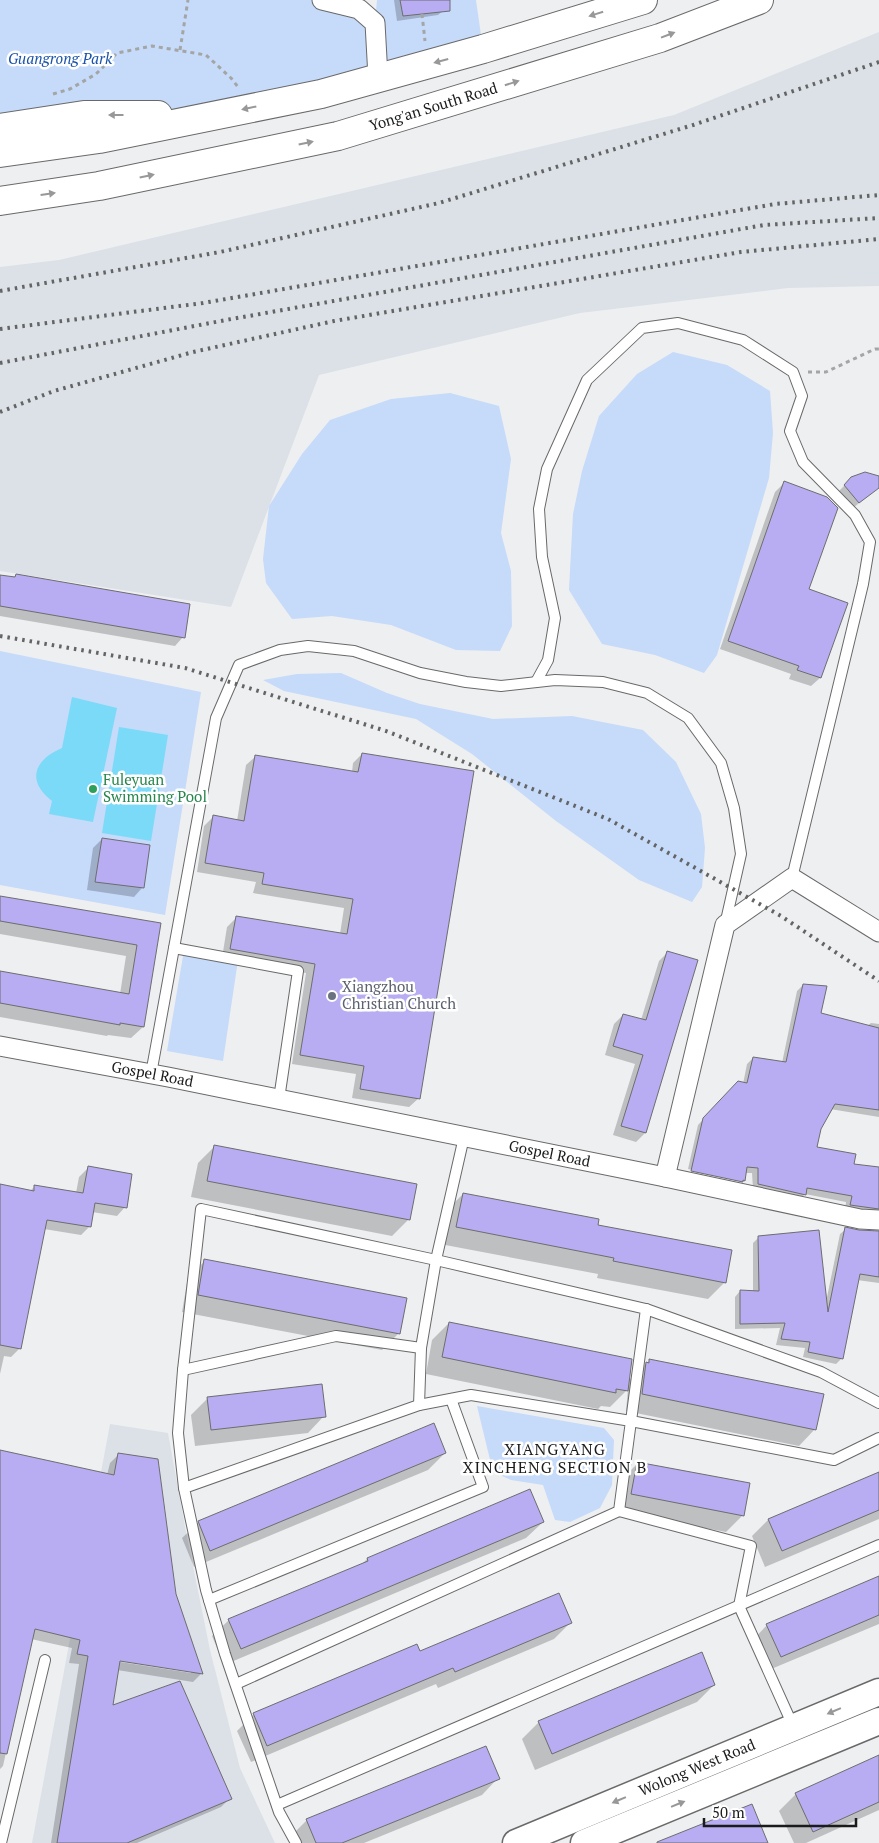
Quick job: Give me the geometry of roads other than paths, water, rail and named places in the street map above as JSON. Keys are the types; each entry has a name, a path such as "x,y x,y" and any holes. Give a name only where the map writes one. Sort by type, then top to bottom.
{"main road":[{"path":"0,153 98,139 321,94 483,49 643,0"},
{"name":"Yong'an South Road","path":"0,201 99,186 338,136 660,38 759,0"},
{"path":"0,128 84,115 217,115"},
{"name":"Wolong West Road","path":"584,1843 800,1740 879,1692"},
{"name":"Wolong West Road","path":"516,1843 800,1740 879,1721"}],"street":[{"path":"322,0 359,9 375,23 378,77"},
{"path":"665,1177 725,925 792,878 879,932"},
{"name":"Gospel Road","path":"0,1046 464,1136 860,1219 879,1220"}],"lane":[{"path":"536,682 548,660 555,618 542,557 539,509 547,470 587,380 642,328 678,323 743,340 792,372 802,396 790,431 803,462 855,515 870,542 863,584 792,878"},
{"path":"151,1074 216,718 239,665 280,650 308,646 354,651 420,673 466,682 501,686 554,680 603,682 648,693 688,718 721,763 734,808 741,854 725,925"},
{"path":"174,948 298,971 279,1099"},
{"path":"419,1405 421,1348 436,1260 464,1136"},
{"path":"296,1843 277,1805 209,1600 184,1488 178,1433 201,1210 436,1260 646,1309 821,1372 879,1403"},
{"path":"619,1511 646,1309"},
{"path":"183,1370 336,1336 421,1348"},
{"path":"184,1488 419,1405 471,1394 630,1421 834,1460 879,1438"},
{"path":"209,1600 483,1487 451,1399"},
{"path":"236,1684 619,1511 751,1546 739,1606 800,1740"},
{"path":"277,1805 879,1545"},
{"path":"1,1843 46,1660"}],"water":[{"path":"72,697 117,708 93,822 49,814 52,801 44,793 36,779 37,771 45,759 62,748"},
{"path":"119,727 168,735 151,841 102,833"}],"railway":[{"path":"0,291 220,252 439,203 693,125 879,62"},
{"path":"0,329 203,303 775,204 879,195"},
{"path":"0,363 226,320 764,225 879,218"},
{"path":"0,412 54,391 193,352 334,321 741,252 879,239"},
{"path":"0,636 185,668 386,731 608,819 781,916 879,981"}],"place":[{"name":"Fuleyuan Swimming Pool","path":"93,789"},
{"name":"Xiangzhou Christian Church","path":"332,996"}],"district":[{"name":"XIANGYANG XINCHENG SECTION B","path":"555,1458"}],"park label":[{"name":"Guangrong Park","path":"60,59"}]}
